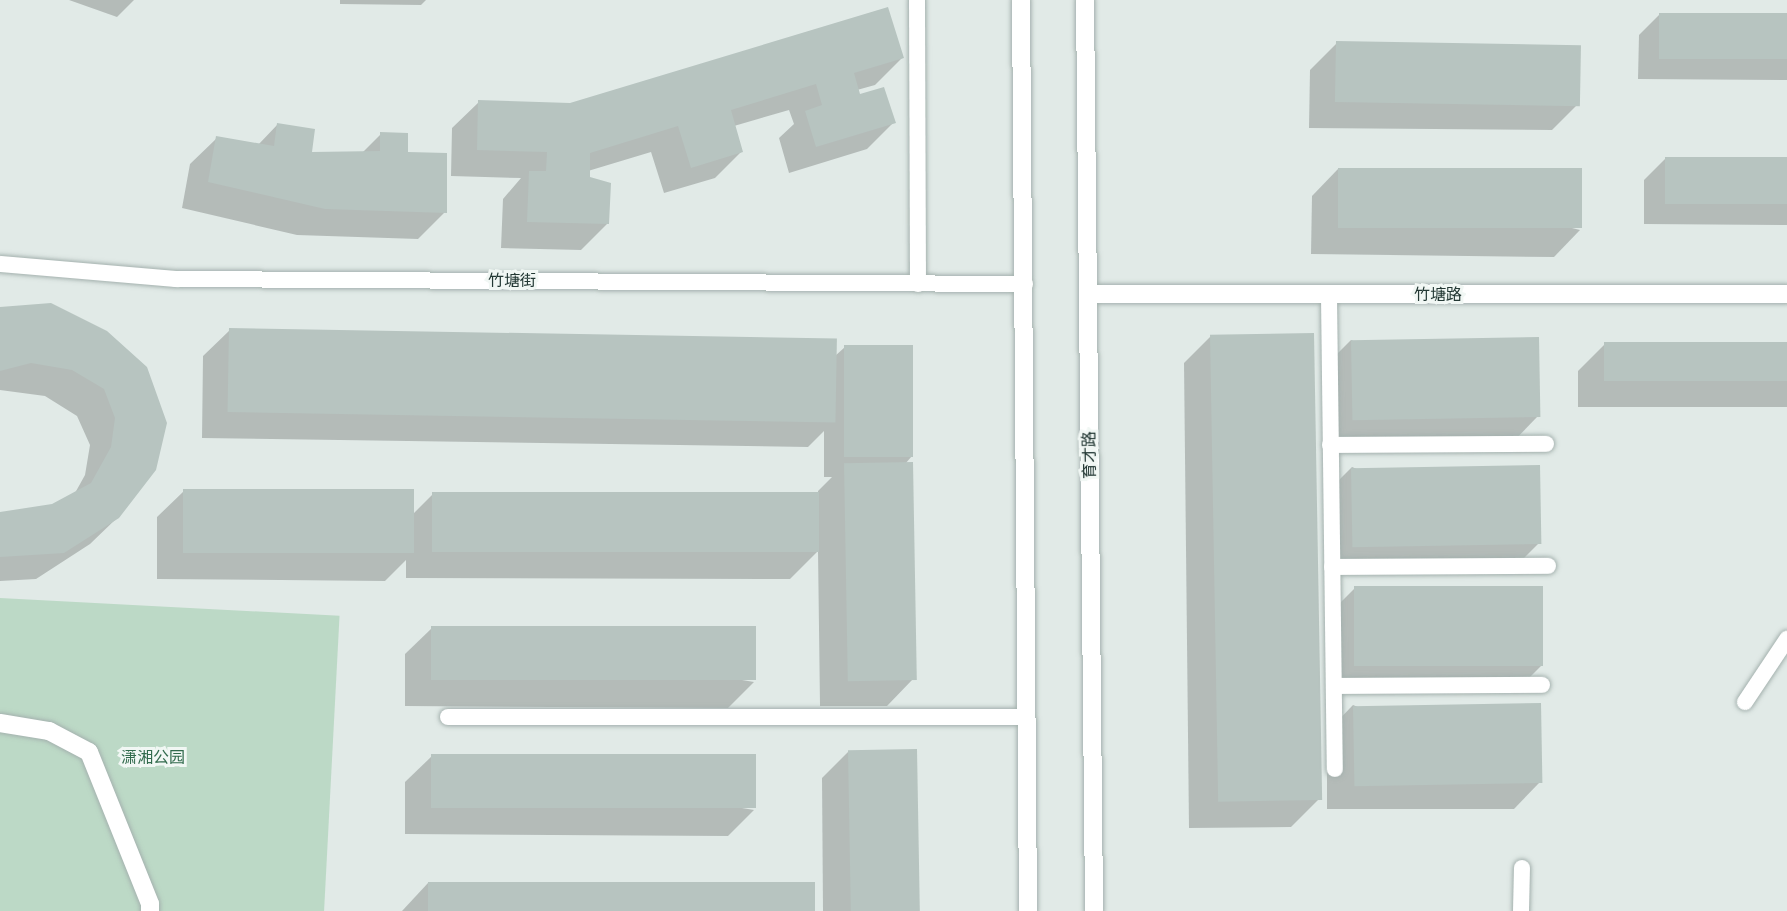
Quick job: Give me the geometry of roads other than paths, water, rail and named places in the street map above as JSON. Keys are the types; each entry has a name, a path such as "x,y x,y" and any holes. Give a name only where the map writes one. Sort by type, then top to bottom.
{"main road":[{"path":"1021,0 1025,284 1028,911"},
{"name":"育才路","path":"1084,0 1094,911"},
{"name":"竹塘路","path":"1088,294 1329,296 1787,294"},
{"path":"0,723 49,731 89,752 150,904 150,911"}],"lane":[{"path":"917,0 918,284"},
{"name":"竹塘街","path":"0,264 176,279 1025,284"},
{"path":"1329,296 1335,769"},
{"path":"1330,445 1546,444"},
{"path":"1332,567 1548,566"},
{"path":"1745,702 1787,639"},
{"path":"1334,686 1542,685"},
{"path":"448,717 1027,717"},
{"path":"1521,911 1522,868"}],"park label":[{"name":"潇湘公园","path":"153,758"}]}
